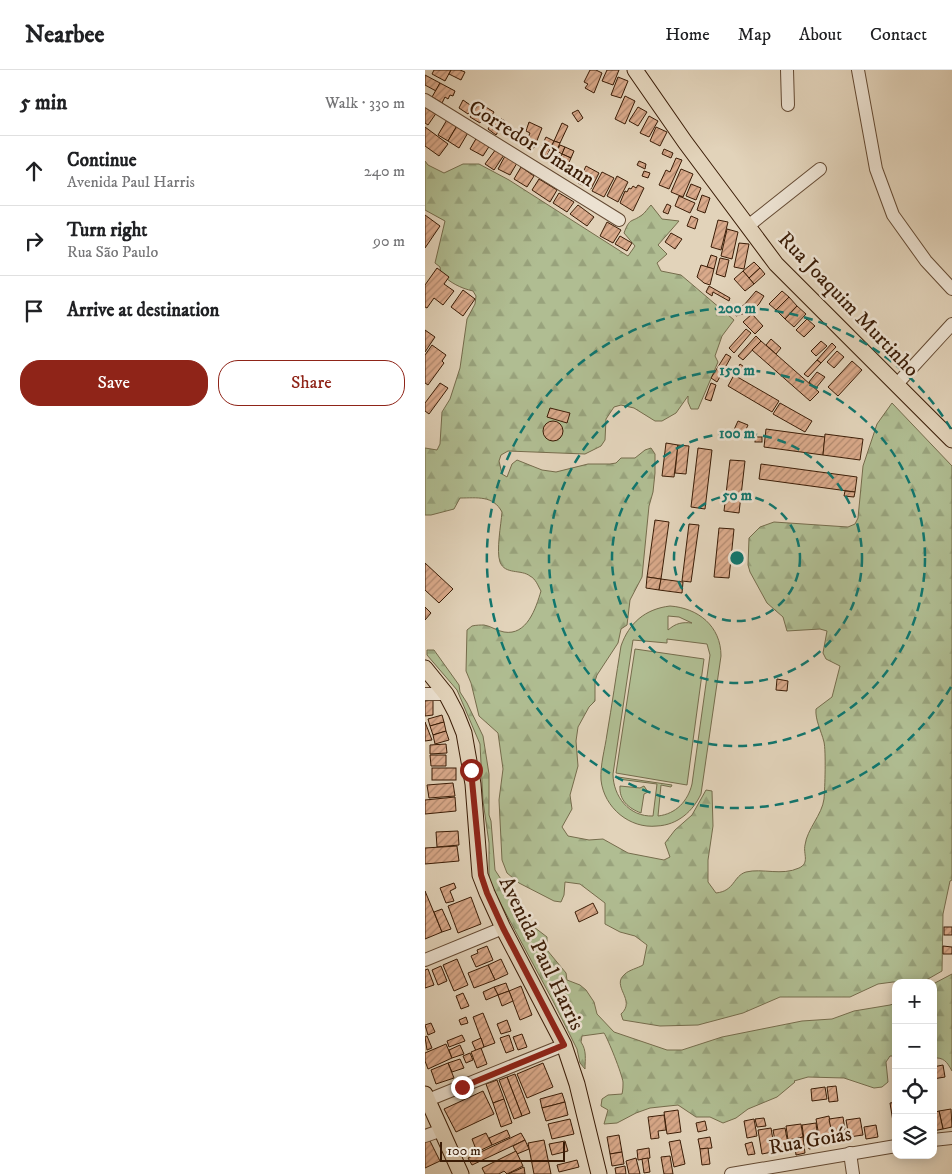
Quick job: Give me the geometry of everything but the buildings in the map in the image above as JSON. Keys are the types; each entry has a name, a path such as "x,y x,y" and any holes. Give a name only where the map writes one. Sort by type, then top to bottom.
{"main road":[{"name":"Rua Joaquim Murtinho","path":"635,70 685,142 776,264 952,440"},
{"name":"Avenida Paul Harris","path":"425,668 446,694 456,713 465,741 473,784 481,875 503,928 564,1045 577,1084 599,1174"},
{"path":"427,1097 461,1174"}],"street":[{"path":"787,70 788,105"},
{"path":"857,70 876,169 893,215 925,261 952,289"},
{"name":"Corredor Umann","path":"425,100 619,220"},
{"path":"748,226 820,169"},
{"path":"897,384 952,324"},
{"path":"425,694 446,694"},
{"path":"425,960 503,928"},
{"path":"427,1097 564,1045"},
{"path":"425,1136 441,1130"},
{"path":"937,1140 952,1138"},
{"name":"Rua Goiás","path":"731,1174 892,1147"},
{"path":"850,1153 853,1174"}],"green space":[{"path":"425,161 428,165 444,173 463,164 479,164 509,180 628,256 635,246 624,233 626,228 629,222 643,214 651,205 662,219 679,221 658,245 667,254 657,263 661,271 681,275 734,320 722,336 715,356 718,362 698,409 691,409 688,396 676,413 662,421 655,421 634,408 621,405 614,407 606,419 605,440 601,446 585,454 508,451 501,455 499,461 502,474 507,477 512,464 517,460 542,470 556,472 588,464 616,463 621,458 635,458 651,448 655,454 653,492 649,506 642,577 630,600 627,625 621,629 618,643 597,675 595,681 595,701 589,707 578,727 576,741 578,766 570,795 572,809 562,827 568,836 589,840 603,839 628,853 664,860 670,857 665,843 675,830 692,815 706,790 712,791 713,826 708,860 708,882 716,893 730,887 746,872 779,872 802,866 805,861 806,839 823,805 824,799 825,747 817,721 816,709 832,697 840,666 826,659 823,653 827,631 820,629 787,631 783,617 767,603 748,565 749,538 760,527 774,522 848,527 855,524 858,518 863,466 877,424 892,403 952,466 952,880 950,881 943,914 942,971 928,979 892,979 892,982 878,984 850,997 780,997 743,1013 698,1025 660,1026 623,1020 621,1014 626,1004 620,983 621,979 627,973 643,965 647,945 635,936 620,932 605,924 605,903 580,884 565,882 564,895 561,902 554,901 519,883 507,873 502,860 499,800 503,769 498,733 479,716 466,671 467,630 472,626 483,625 504,632 519,630 533,612 541,591 532,577 502,566 499,557 499,545 502,512 494,503 478,498 460,498 454,509 425,515 425,448 437,450 440,444 442,412 450,399 460,368 467,319 475,304 476,296 473,291 452,283 441,274 440,267 435,263 445,221 425,210"},
{"path":"670,606 680,607 690,610 706,620 717,636 721,656 701,794 694,806 678,820 665,825 647,826 628,820 613,808 603,790 601,769 621,646 629,630 639,618","holes":["668,616 679,617 692,623 679,624 668,630","667,639 707,644 710,655 692,784 688,796 676,809 670,813 658,816 661,785 671,787 672,785 618,777 618,779 657,784 653,816 637,813 624,804 616,790 613,774 633,640 667,643"]},
{"path":"635,649 704,659 687,785 616,773"},
{"path":"427,650 434,650 459,685 460,692 483,736 489,774 489,815 495,870 530,924 547,937 547,950 566,973 567,980 580,985 586,990 594,1002 597,1014 614,1032 667,1050 682,1050 722,1037 802,1021 832,1019 854,1011 892,1004 892,1056 886,1062 888,1082 882,1087 874,1088 844,1078 808,1077 794,1081 777,1097 748,1109 736,1118 723,1123 710,1117 696,1117 678,1105 650,1108 617,1123 604,1124 608,1110 601,1106 602,1099 608,1095 622,1094 623,1090 623,1082 618,1065 604,1033 582,1036 581,1042 585,1052 585,1069 580,1063 577,1049 553,1001 489,882 489,843 483,801 480,744 457,690 427,655"},
{"path":"620,786 640,788 644,786 648,792 644,794 641,813 625,803 621,795"},
{"path":"952,974 952,1071 945,1061 937,1058 937,982"}],"route":[{"path":"462,1087 564,1045 503,928 487,893 481,875 471,770"}]}
